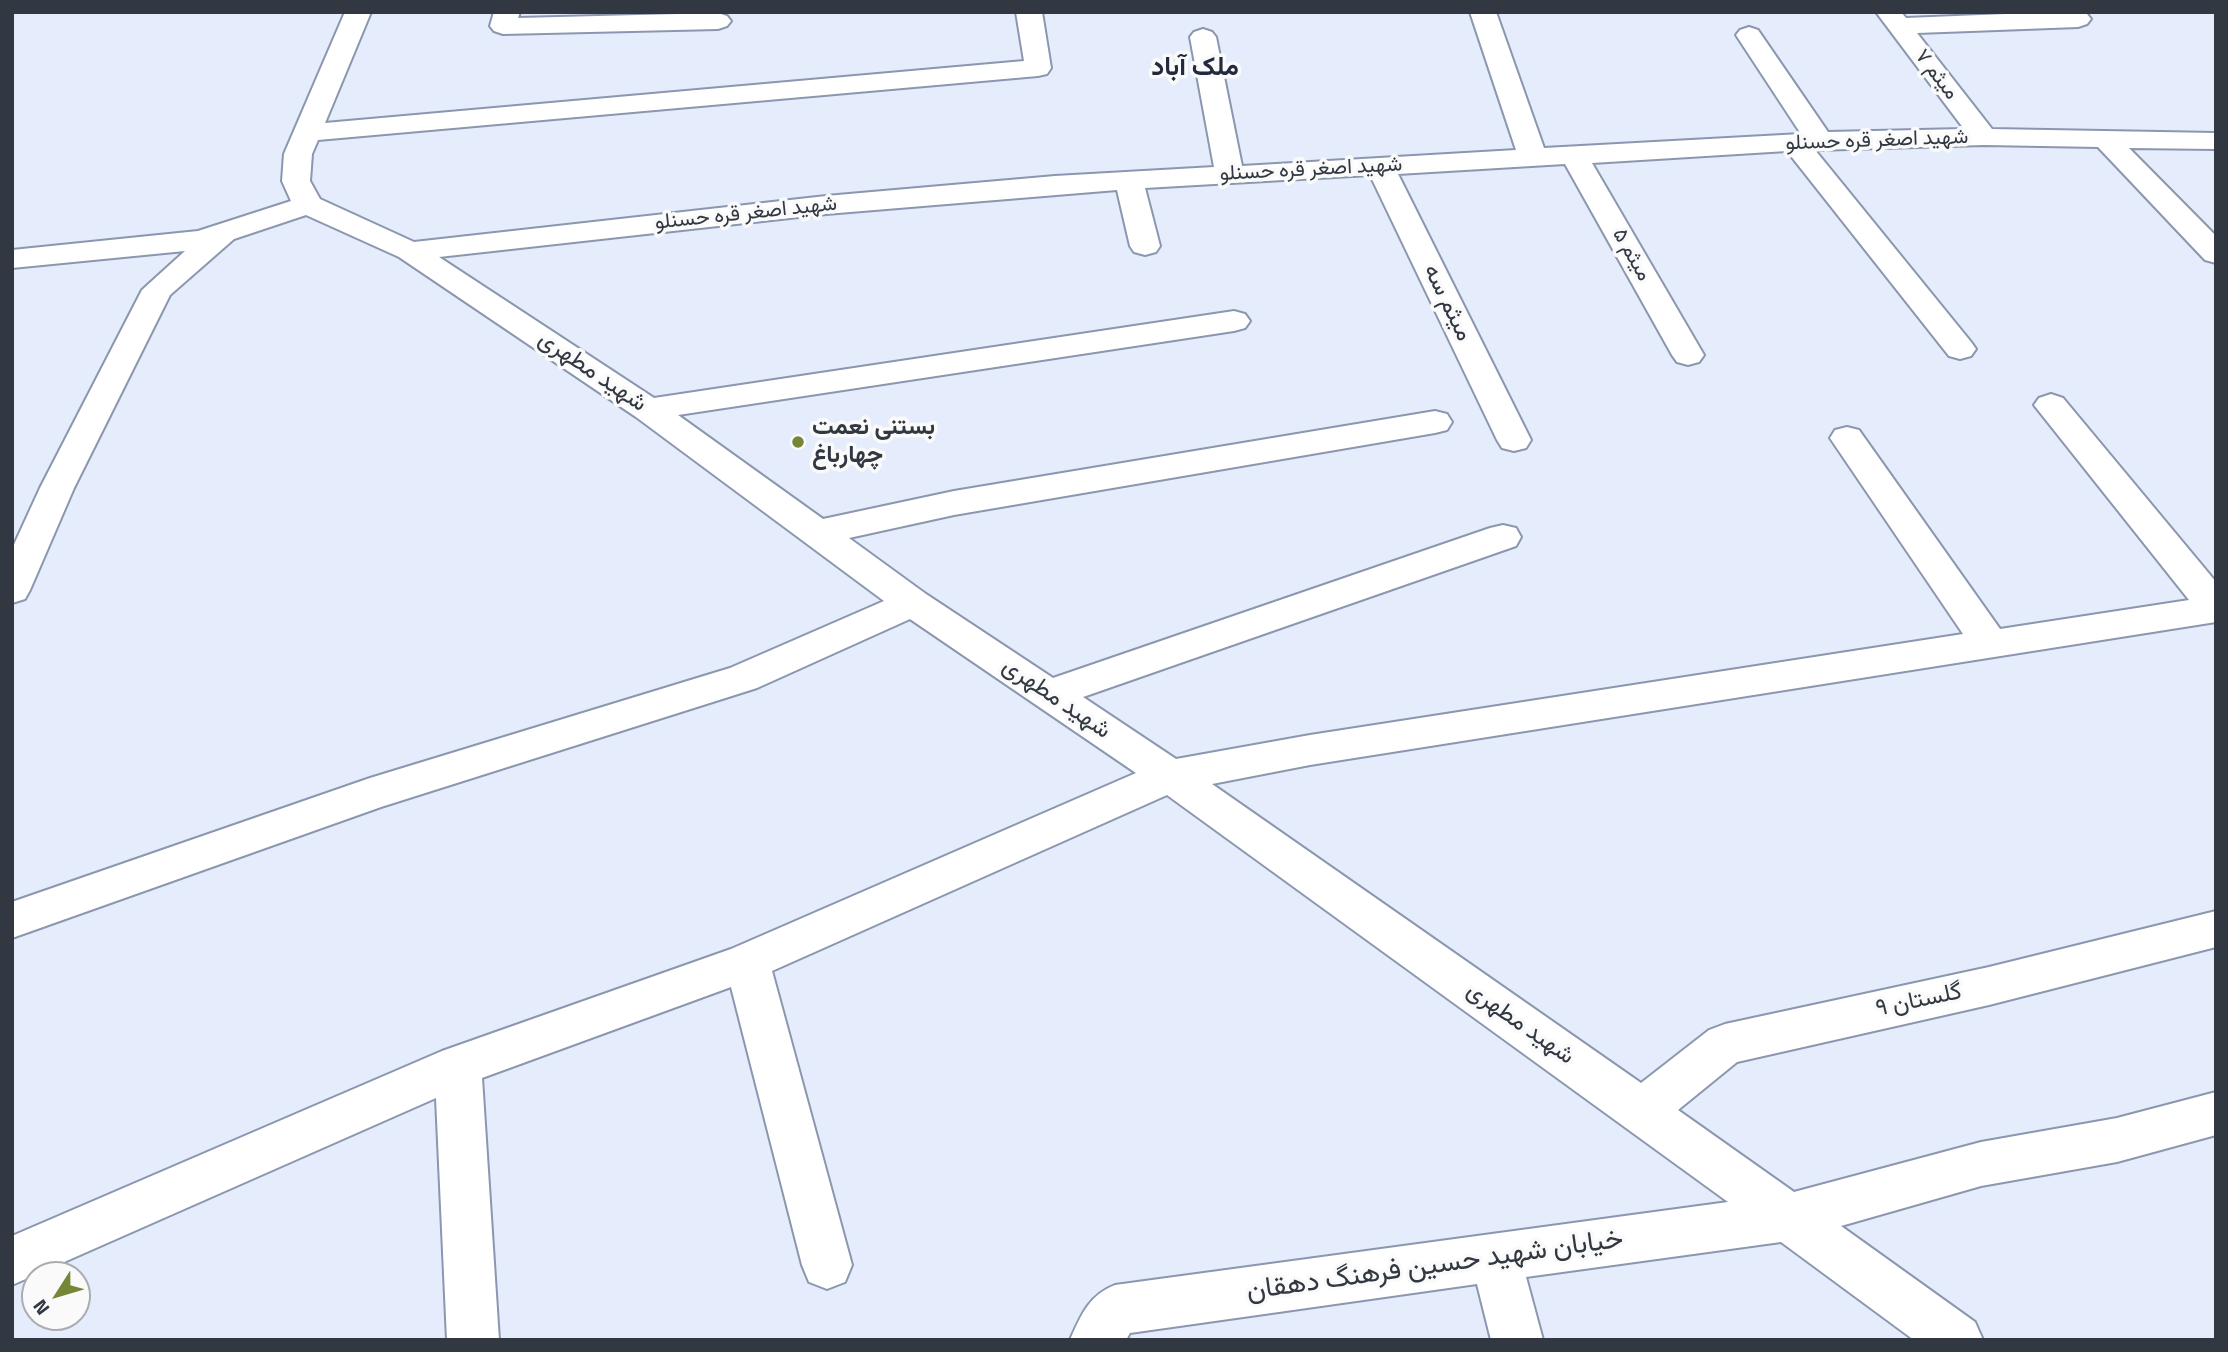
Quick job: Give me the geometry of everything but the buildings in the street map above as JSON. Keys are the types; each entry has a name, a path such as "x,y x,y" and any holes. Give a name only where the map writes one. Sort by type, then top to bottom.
{"street":[{"path":"12,259 202,240 309,205 296,181 298,154 358,12"},
{"path":"507,12 503,26 718,21"},
{"path":"305,133 1038,68 1029,12"},
{"path":"1483,12 1533,158"},
{"path":"1894,19 2078,19"},
{"name":"میثم ۷","path":"1894,19 1984,137"},
{"path":"1749,35 1807,142 1959,349"},
{"path":"1203,37 1230,175"},
{"name":"شهید اصغر قره حسنلو","path":"410,251 825,205 1129,181 1807,142 1984,137 2216,141"},
{"path":"2107,141 2216,254"},
{"name":"میثم ۵","path":"1574,156 1688,355"},
{"name":"میثم سه","path":"1380,166 1514,440"},
{"path":"1129,181 1145,246"},
{"name":"شهید مطهری","path":"309,205 410,251 648,409 913,603 1170,776 1643,1111 1957,1340"},
{"path":"12,590 25,532 157,290 222,235"},
{"path":"648,409 1234,321"},
{"path":"2051,405 2216,609"},
{"path":"817,533 954,503 1436,422"},
{"path":"1847,438 1990,644"},
{"path":"1048,694 1503,537"},
{"path":"12,920 370,794 743,678 913,603"},
{"path":"12,1261 458,1066 747,962 1170,776 1310,750 2216,609"},
{"name":"گلستان ۹","path":"1643,1111 1725,1044 1989,986 2216,929"},
{"path":"747,962 827,1265"},
{"path":"458,1066 473,1340"},
{"name":"خیابان شهید حسین فرهنگ دهقان","path":"1096,1340 1115,1310 1789,1217 1981,1164 2117,1140 2216,1113"},
{"path":"1496,1258 1517,1340"}],"place":[{"name":"بستنی نعمت چهارباغ","path":"798,442"}],"district":[{"name":"ملک آباد","path":"1195,69"}]}
